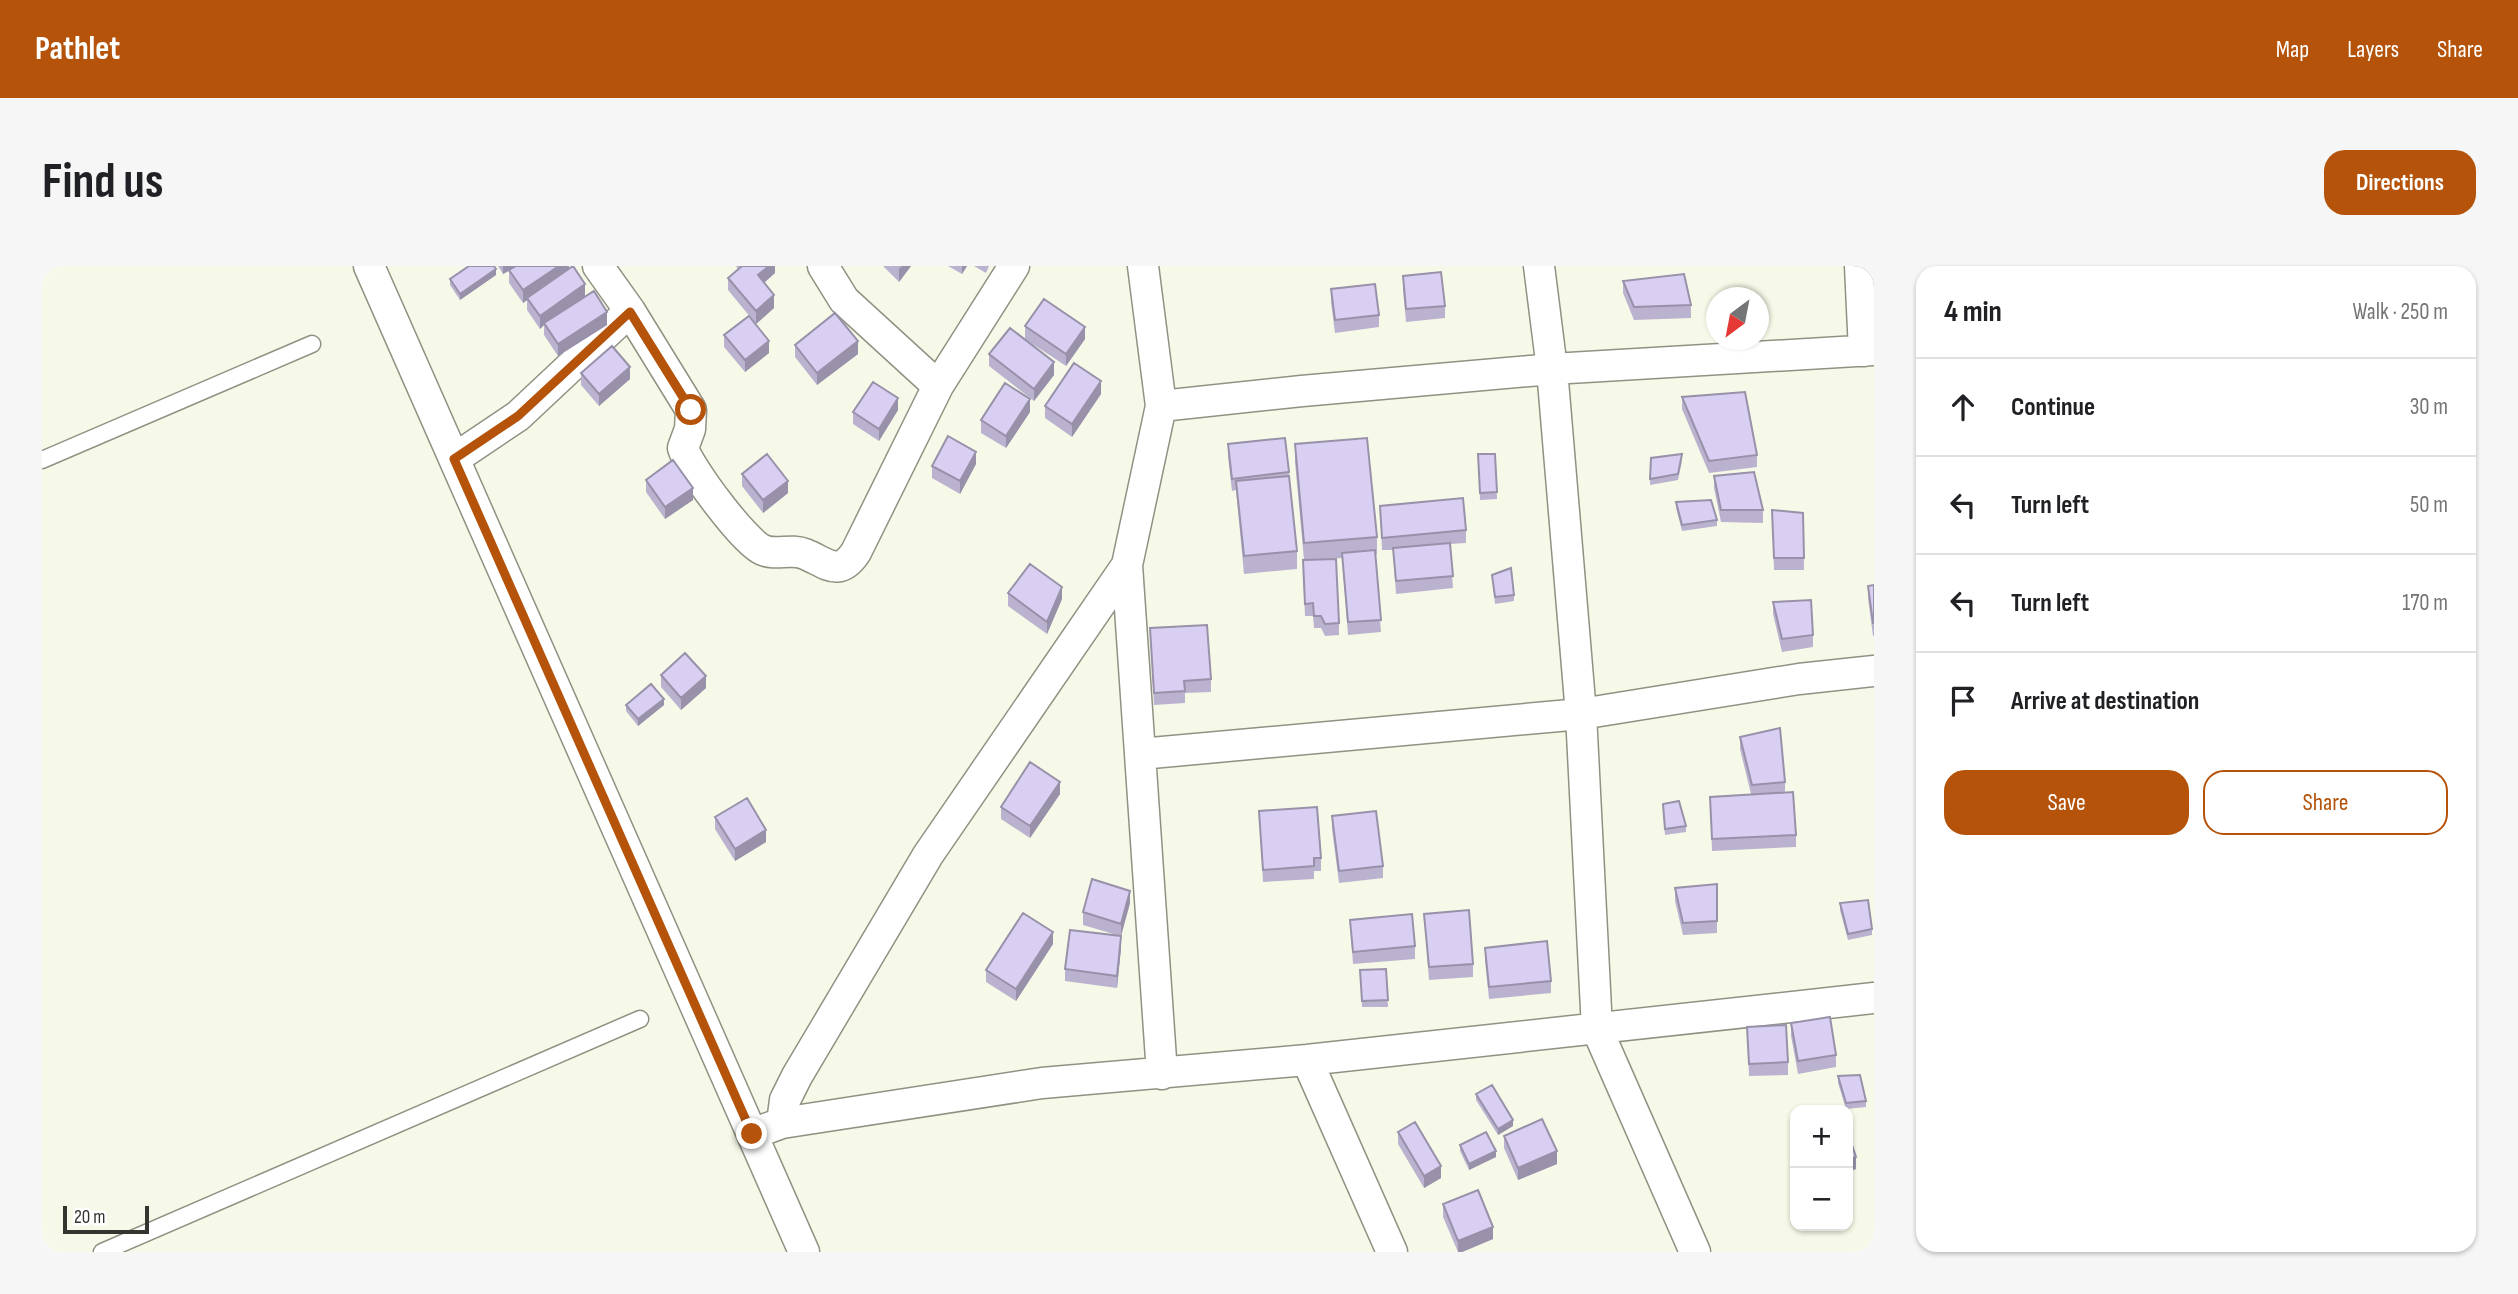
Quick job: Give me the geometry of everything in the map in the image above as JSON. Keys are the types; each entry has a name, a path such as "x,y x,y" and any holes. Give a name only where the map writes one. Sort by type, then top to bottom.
{"street":[{"path":"369,266 804,1252"},
{"path":"598,266 691,410 690,429 683,448 690,465 751,544 769,552 802,552 832,568 844,565 851,559 938,386 1014,266"},
{"path":"823,266 844,300 938,386"},
{"path":"1143,266 1161,406 1127,565 1163,1074"},
{"path":"1539,266 1552,369 1581,714 1597,1029 1695,1252"},
{"path":"1161,406 1552,369 1869,351 1860,266"},
{"path":"454,459 518,416 630,312"},
{"path":"782,1123 785,1100 797,1076 928,855 1127,565"},
{"path":"1140,754 1581,714 1799,679 1874,671"},
{"path":"752,1134 782,1123 1042,1083 1307,1060 1874,998"},
{"path":"1307,1060 1392,1252"}],"lane":[{"path":"42,460 312,344"},
{"path":"102,1252 640,1019"}],"building":[{"path":"469,266 494,266 496,269 460,294 450,279"},
{"path":"516,266 559,266 523,290 509,270"},
{"path":"573,266 585,284 540,316 527,298"},
{"path":"742,266 769,266 758,275 774,295 756,311 728,278"},
{"path":"1441,272 1445,306 1406,309 1403,276"},
{"path":"1684,274 1691,305 1634,307 1623,281"},
{"path":"1375,284 1379,315 1335,320 1331,289"},
{"path":"594,291 607,312 558,344 544,323"},
{"path":"1044,299 1085,327 1066,354 1025,326"},
{"path":"835,313 858,341 817,373 795,345"},
{"path":"749,316 769,341 745,360 724,335"},
{"path":"1010,328 1054,362 1034,389 989,354"},
{"path":"612,346 630,367 599,394 581,373"},
{"path":"1074,363 1101,381 1072,424 1045,406"},
{"path":"873,382 898,398 879,429 853,412"},
{"path":"1005,383 1030,399 1006,436 981,420"},
{"path":"1745,392 1757,455 1709,461 1682,397"},
{"path":"948,436 976,452 960,481 932,466"},
{"path":"1285,438 1289,472 1232,479 1228,444"},
{"path":"1367,438 1377,537 1304,543 1295,444"},
{"path":"767,454 788,481 763,500 742,474"},
{"path":"1478,454 1495,454 1497,492 1480,493"},
{"path":"1682,454 1678,474 1650,479 1651,458"},
{"path":"673,460 693,488 665,507 646,480"},
{"path":"1754,472 1763,510 1721,510 1714,476"},
{"path":"1289,476 1297,551 1244,556 1236,481"},
{"path":"1463,498 1466,530 1382,538 1380,506"},
{"path":"1711,500 1717,520 1682,525 1676,502"},
{"path":"1772,510 1803,513 1804,558 1774,558"},
{"path":"1450,543 1453,576 1396,581 1393,548"},
{"path":"1375,550 1381,620 1348,622 1342,553"},
{"path":"1336,559 1339,623 1325,624 1321,616 1314,616 1313,603 1305,604 1303,560"},
{"path":"1030,564 1062,587 1047,622 1008,593"},
{"path":"1511,568 1514,595 1495,597 1492,575"},
{"path":"1874,585 1874,623 1873,623 1868,586"},
{"path":"1811,600 1813,635 1782,639 1773,602"},
{"path":"1207,625 1211,679 1184,681 1185,691 1154,693 1150,628"},
{"path":"685,653 706,676 681,698 661,675"},
{"path":"651,684 664,699 638,719 626,705"},
{"path":"1780,728 1785,782 1752,785 1740,737"},
{"path":"1030,762 1060,782 1030,826 1001,807"},
{"path":"1793,792 1796,835 1712,839 1710,797"},
{"path":"747,798 766,830 735,849 715,817"},
{"path":"1679,801 1686,826 1665,829 1663,804"},
{"path":"1317,807 1321,858 1314,858 1314,866 1263,870 1259,811"},
{"path":"1376,811 1383,866 1339,871 1332,816"},
{"path":"1092,879 1130,891 1121,924 1083,912"},
{"path":"1717,884 1717,921 1683,923 1675,888"},
{"path":"1868,900 1872,929 1848,934 1840,903"},
{"path":"1469,910 1473,964 1429,967 1424,914"},
{"path":"1023,913 1053,932 1016,989 986,970"},
{"path":"1412,914 1415,946 1353,952 1350,920"},
{"path":"1070,930 1121,936 1117,976 1065,969"},
{"path":"1547,941 1551,981 1489,987 1485,948"},
{"path":"1386,969 1388,1000 1362,1001 1360,970"},
{"path":"1830,1017 1836,1055 1798,1061 1791,1023"},
{"path":"1786,1025 1788,1062 1749,1064 1747,1027"},
{"path":"1860,1075 1866,1101 1846,1103 1838,1076"},
{"path":"1492,1085 1513,1120 1498,1129 1476,1094"},
{"path":"1542,1119 1557,1151 1518,1168 1504,1136"},
{"path":"1415,1122 1441,1166 1424,1176 1398,1132"},
{"path":"1486,1132 1496,1151 1469,1164 1460,1145"},
{"path":"1478,1190 1493,1227 1458,1241 1443,1204"}],"route":[{"path":"691,410 630,312 518,416 454,459 752,1134"}]}
